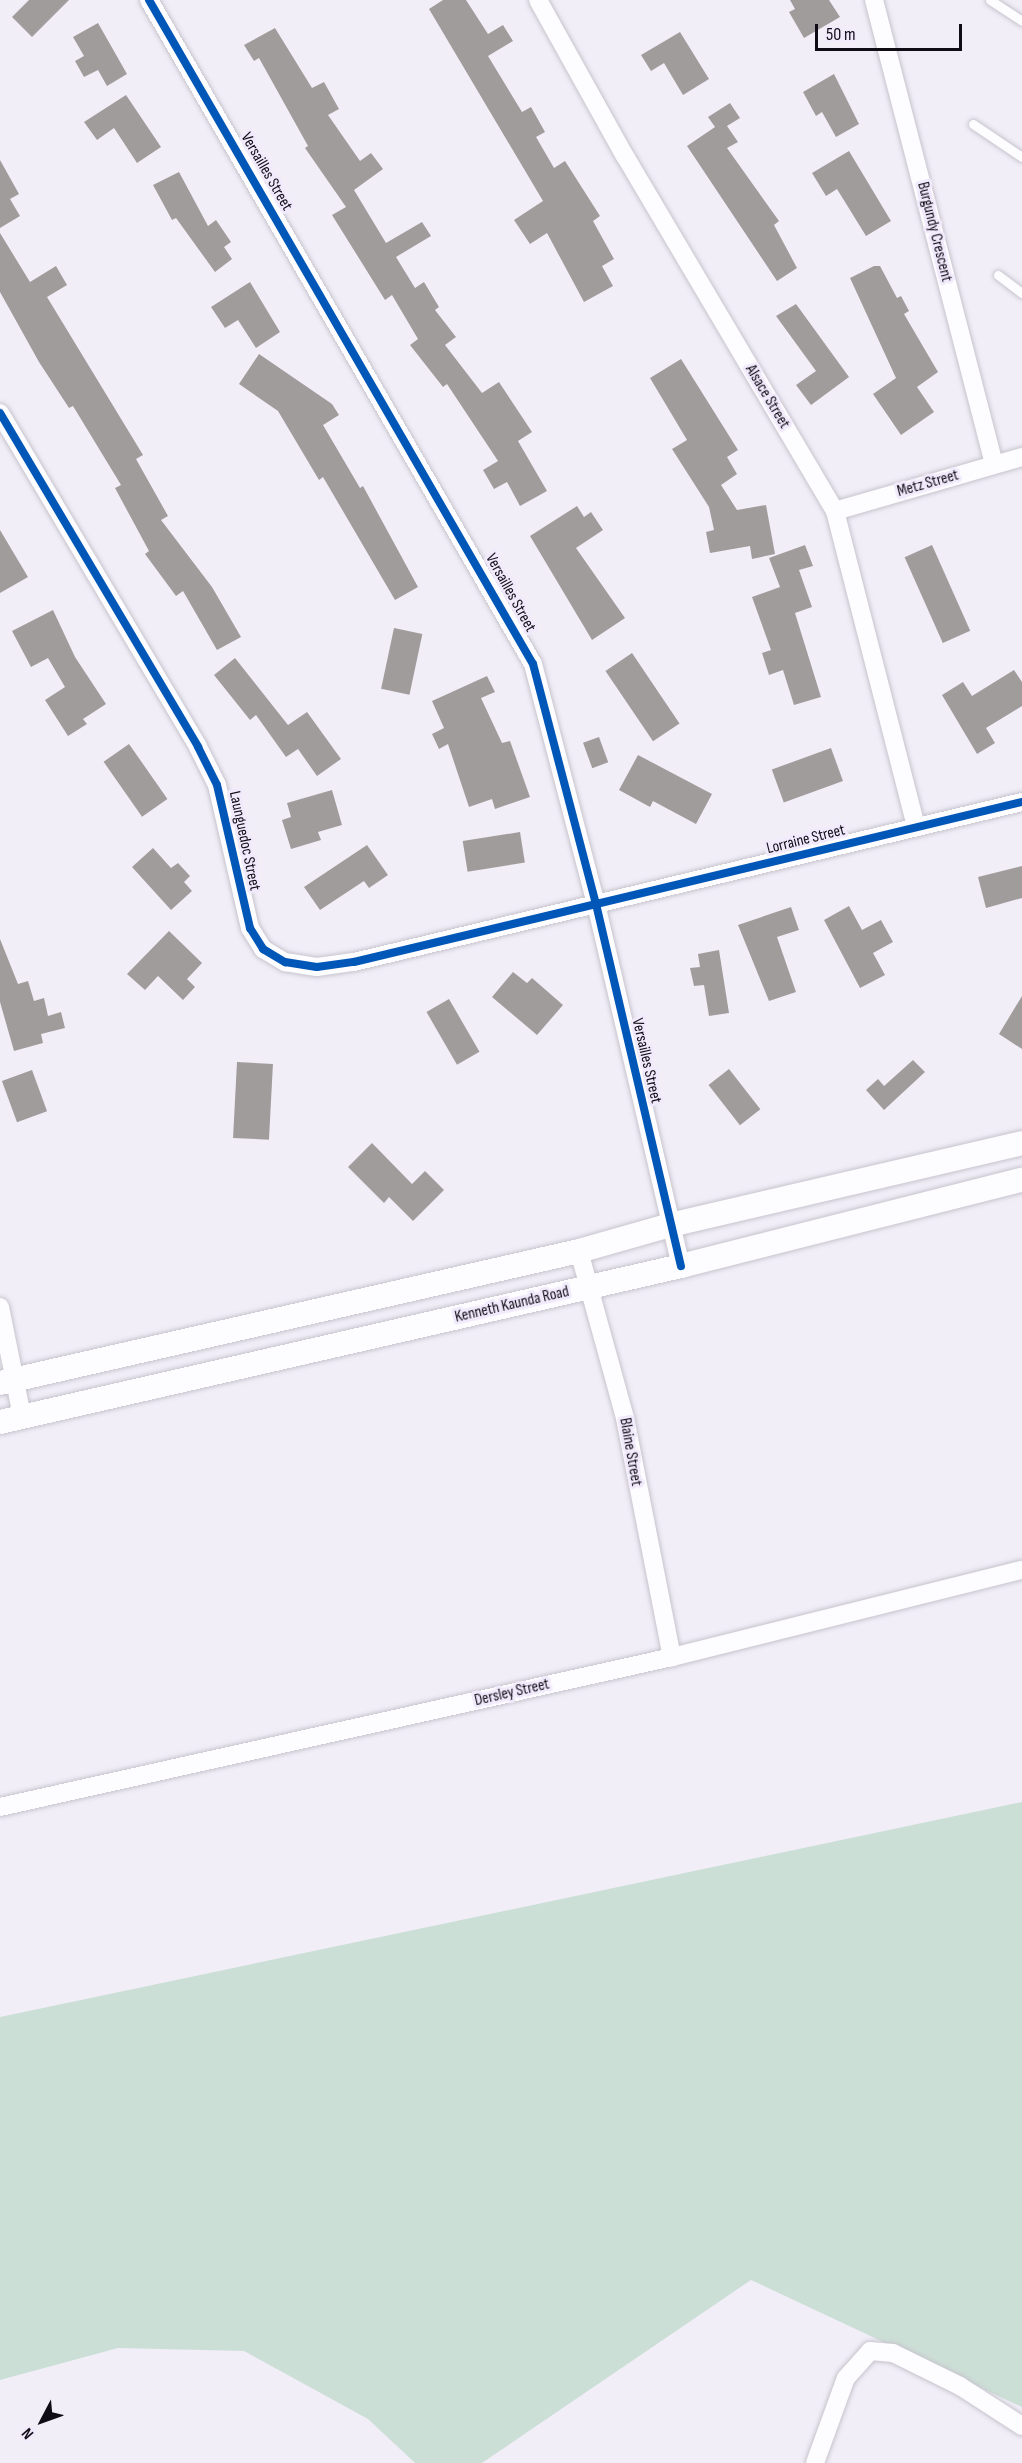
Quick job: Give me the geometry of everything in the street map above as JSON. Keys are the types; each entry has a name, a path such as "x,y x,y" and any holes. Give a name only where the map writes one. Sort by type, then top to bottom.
{"main road":[{"path":"8,1381 579,1251 670,1225 1022,1143"},
{"name":"Kenneth Kaunda Road","path":"11,1419 681,1266 1022,1180"}],"street":[{"name":"Versailles Street","path":"149,0 518,632 545,703 596,904 681,1266"},
{"name":"Alsace Street","path":"538,0 625,156 835,511 916,827"},
{"name":"Burgundy Crescent","path":"874,0 994,464"},
{"name":"Launguedoc Street","path":"0,413 213,776 228,823 250,928 263,948 297,966 326,966 596,904"},
{"name":"Metz Street","path":"835,511 1022,457"},
{"name":"Lorraine Street","path":"596,904 1022,802"},
{"name":"Blaine Street","path":"579,1251 591,1287 625,1418 652,1572 672,1657"},
{"path":"0,1307 11,1419"},
{"name":"Dersley Street","path":"0,1807 672,1657 1022,1570"},
{"path":"815,2463 846,2378 870,2351 892,2353 960,2386 1022,2426"}],"lane":[{"path":"990,0 1022,21"},
{"path":"973,124 1022,157"},
{"path":"998,275 1022,292"}],"green space":[{"path":"1022,1802 1022,2407 751,2280 482,2463 415,2463 368,2419 244,2351 118,2348 0,2380 0,2017"}],"building":[{"path":"29,0 69,0 32,37 12,17"},
{"path":"443,0 466,0 488,34 503,25 513,41 488,56 522,112 531,107 545,132 536,137 554,168 565,161 600,216 593,221 614,259 602,266 613,286 584,302 547,233 530,244 514,220 543,201 429,9"},
{"path":"790,0 829,0 840,17 804,38 789,12 795,9"},
{"path":"98,23 127,74 107,86 98,70 84,77 75,61 84,56 73,37"},
{"path":"275,28 312,88 324,82 339,109 328,115 360,161 371,153 383,169 354,190 386,243 422,222 431,236 396,257 415,288 424,282 439,307 435,310 456,337 445,345 482,393 499,382 532,432 518,441 547,491 520,506 507,482 494,489 483,470 498,461 447,384 443,387 410,345 418,339 392,295 385,300 332,215 346,207 305,148 308,146 259,58 254,61 244,45"},
{"path":"680,32 709,79 683,95 664,63 651,71 641,55"},
{"path":"834,74 859,124 836,137 822,112 816,116 803,92"},
{"path":"126,95 161,147 137,163 114,128 97,140 84,122"},
{"path":"730,103 740,118 727,126 738,142 727,148 779,221 774,225 797,268 777,281 687,146 715,127 708,117"},
{"path":"849,151 891,221 866,236 837,189 826,196 812,173"},
{"path":"0,160 19,194 10,199 20,216 0,228"},
{"path":"179,172 208,226 216,220 231,242 224,247 232,259 215,272 176,218 172,220 153,185"},
{"path":"0,233 30,282 56,266 67,285 47,297 143,455 136,459 168,516 161,520 212,587 241,637 217,650 183,591 176,596 145,554 149,551 115,488 121,485 73,406 69,408 39,362 0,292"},
{"path":"874,266 880,266 897,298 901,296 909,311 904,314 938,372 917,387 934,412 901,435 873,394 896,378 850,278"},
{"path":"250,282 280,332 256,348 238,320 225,328 211,307"},
{"path":"796,304 849,377 811,405 796,385 816,371 776,316"},
{"path":"259,354 332,404 339,415 323,425 360,488 363,486 418,587 395,600 323,477 319,480 278,411 239,384"},
{"path":"681,359 738,450 727,457 737,474 721,485 737,510 766,505 775,554 752,559 750,546 710,553 706,532 714,530 709,507 672,449 687,440 650,378"},
{"path":"577,506 584,517 591,512 603,530 576,548 625,618 592,640 530,536"},
{"path":"0,530 28,577 0,593"},
{"path":"805,545 813,566 799,570 812,607 795,613 821,697 794,705 783,670 769,675 762,653 771,650 752,597 780,587 769,558"},
{"path":"932,545 970,631 943,643 905,557"},
{"path":"53,610 75,657 106,704 83,719 87,724 68,736 45,700 65,687 48,658 31,667 12,631"},
{"path":"394,628 422,634 409,695 381,689"},
{"path":"632,653 680,723 653,741 605,671"},
{"path":"235,658 288,725 307,712 341,759 317,776 298,749 286,757 256,715 250,720 214,675"},
{"path":"1014,670 1022,682 1022,706 986,728 995,743 977,754 942,695 963,682 972,696"},
{"path":"487,676 495,692 481,698 502,743 510,741 530,797 495,809 492,799 469,807 448,744 439,749 432,734 444,728 432,701"},
{"path":"599,737 608,762 592,768 583,743"},
{"path":"129,744 167,799 142,817 104,762"},
{"path":"831,748 843,781 784,802 772,770"},
{"path":"638,755 712,794 696,824 653,801 650,807 619,790"},
{"path":"332,790 342,825 318,832 321,840 291,849 282,820 291,817 287,803"},
{"path":"520,832 525,863 468,872 463,841"},
{"path":"367,845 388,875 369,888 364,881 320,910 304,887"},
{"path":"153,848 171,868 178,863 190,876 184,882 192,891 171,910 132,867"},
{"path":"1022,866 1022,898 986,908 978,877"},
{"path":"849,906 862,930 881,920 893,942 873,953 885,975 860,988 824,920"},
{"path":"791,907 799,930 777,937 796,992 769,1001 738,925"},
{"path":"169,931 202,963 187,979 195,987 183,1000 158,976 145,990 127,974"},
{"path":"0,939 18,984 28,981 34,1001 44,998 48,1016 61,1012 65,1028 41,1034 43,1043 14,1051 0,1002"},
{"path":"719,950 729,1013 709,1016 704,985 694,986 690,968 700,967 698,954"},
{"path":"513,972 527,983 532,978 563,1005 537,1035 492,997"},
{"path":"1022,996 1022,1049 999,1034"},
{"path":"449,999 480,1052 457,1065 426,1012"},
{"path":"913,1060 925,1072 884,1110 866,1090 878,1079 884,1086"},
{"path":"237,1062 273,1064 269,1140 233,1138"},
{"path":"729,1069 760,1109 740,1125 709,1085"},
{"path":"32,1070 47,1111 17,1122 2,1081"},
{"path":"372,1143 412,1184 425,1171 444,1190 413,1221 389,1197 384,1203 348,1167"}],"cycle path":[{"path":"149,0 533,664 596,904 681,1266"},
{"path":"0,413 198,747 217,785 250,928 263,949 285,962 317,967 354,962 1022,802"}]}
